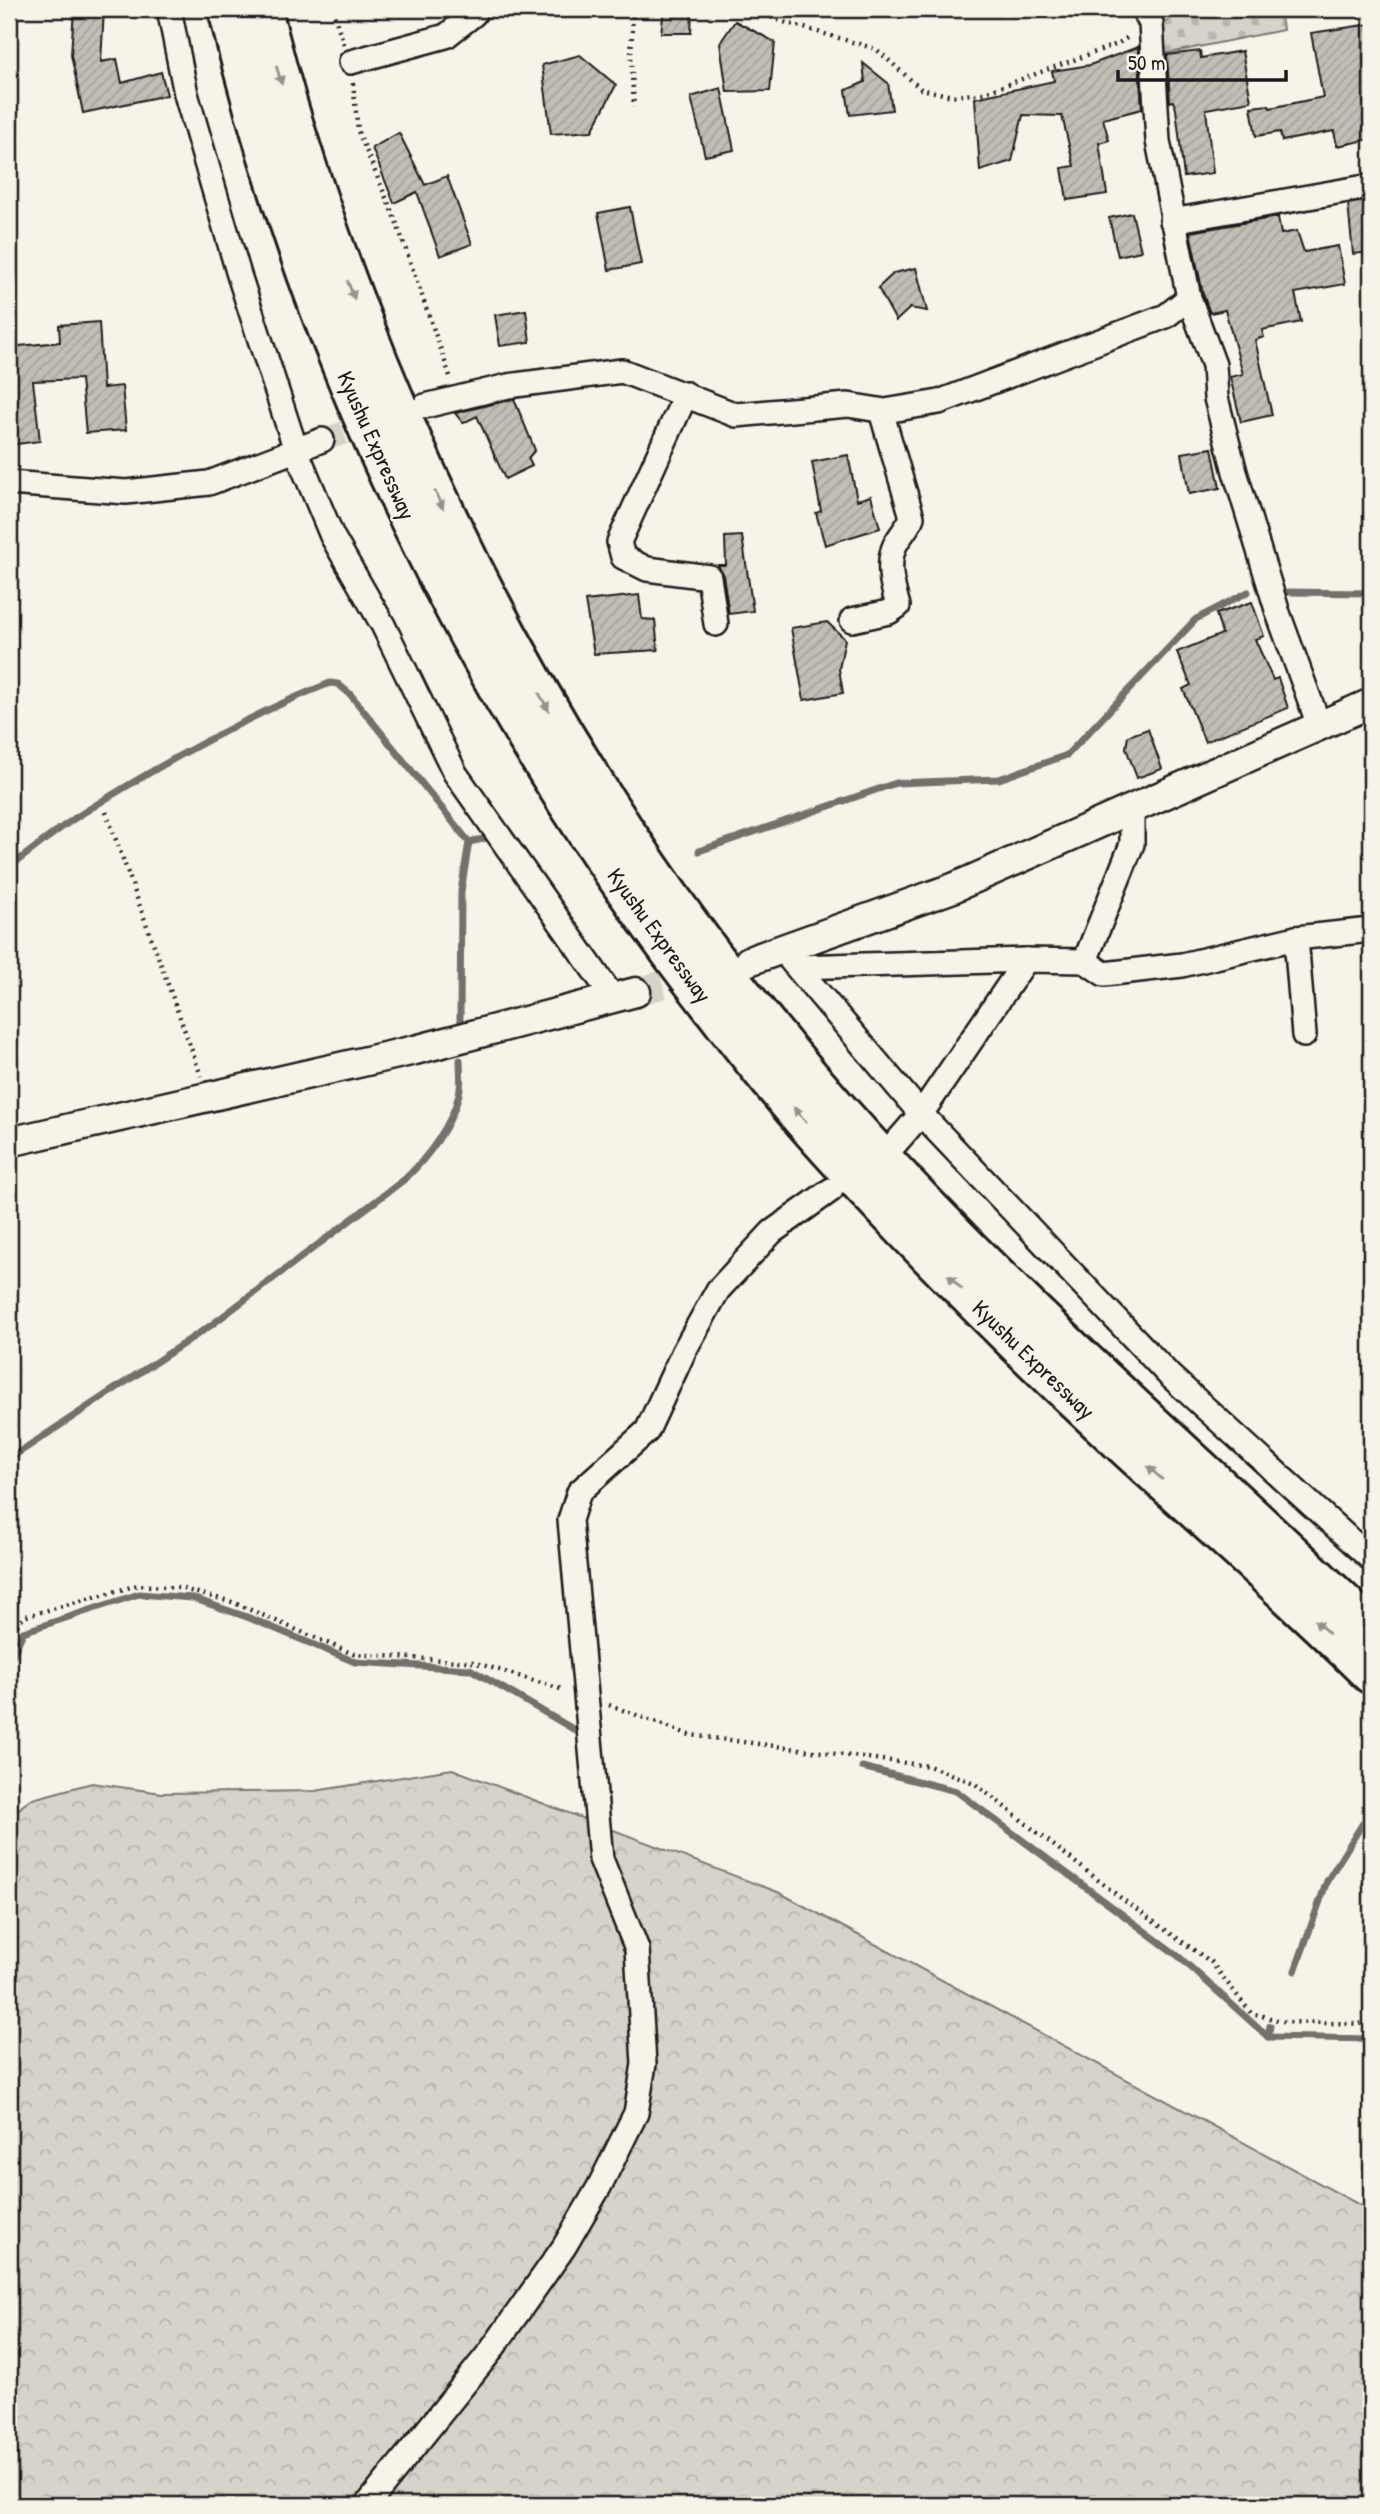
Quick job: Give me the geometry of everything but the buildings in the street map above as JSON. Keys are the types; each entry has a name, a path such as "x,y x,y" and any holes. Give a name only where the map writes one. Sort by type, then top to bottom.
{"highway":[{"name":"Kyushu Expressway","path":"228,9 290,226 354,399 444,592 533,750 641,913 730,1030 832,1153 954,1282 1069,1395 1371,1674"},
{"name":"Kyushu Expressway","path":"262,9 322,215 388,388 446,515 475,578 562,734 667,894 756,1012 858,1133 977,1258 1371,1629"}],"street":[{"path":"9,1142 415,1050 624,994 455,773 383,625 332,536 296,450 190,107 169,9"},
{"path":"351,62 446,36 474,14 475,9"},
{"path":"1153,13 1158,141 1189,298 1214,365 1216,398 1235,472 1278,613 1320,728"},
{"path":"1172,221 1371,187"},
{"path":"425,406 508,386 622,371 736,415 848,404 881,411 939,402 1166,316 1189,298"},
{"path":"686,394 619,542 623,557 647,569 709,577 716,624"},
{"path":"852,620 889,612 898,606 892,586 891,562 895,545 909,527 912,517 881,411"},
{"path":"9,483 126,492 209,483 322,440"},
{"path":"790,959 1371,704"},
{"path":"1085,961 1132,844 1132,809"},
{"path":"749,961 1085,961 1104,974 1182,965 1296,938 1371,930"},
{"path":"1296,938 1304,1035"},
{"path":"790,959 921,1114 1169,1375 1371,1559"},
{"path":"894,1145 921,1114 1026,960"},
{"path":"367,2505 491,2352 564,2247 600,2187 636,2113 644,2064 637,1949 601,1859 589,1698 570,1520 579,1492 647,1430 684,1351 718,1290 772,1232 831,1190"}],"path":[{"path":"332,9 351,62 358,131 397,224 458,400"},
{"path":"633,9 631,57 634,107"},
{"path":"760,9 774,19 876,49 920,89 952,96 984,93 1117,44 1153,13"},
{"path":"106,812 208,1097"},
{"path":"9,1637 23,1618 138,1585 179,1588 232,1602 354,1654 473,1662 589,1698 690,1735 929,1766 974,1783 1130,1905 1211,1962 1251,2013 1285,2022 1371,2024"}],"green space":[{"path":"1180,9 1280,9 1283,30 1159,55 1163,25"},
{"path":"452,1769 780,1893 1371,2211 1371,2505 9,2505 9,1818 29,1800 92,1783 162,1793 315,1791"}],"waterway":[{"path":"699,851 896,783 999,779 1067,755 1196,619 1248,592"},
{"path":"1282,592 1371,593"},
{"path":"9,867 73,819 173,759 298,696 330,683 338,684 350,694 469,842 461,891 460,1019"},
{"path":"469,842 483,839"},
{"path":"9,1459 210,1326 405,1179 430,1151 451,1117 460,1090 460,1060"},
{"path":"9,1664 23,1632 139,1594 192,1598 247,1617 355,1662 470,1669 580,1733"},
{"path":"862,1767 956,1791 1177,1955 1268,2037 1371,2039"},
{"path":"1295,1971 1327,1881 1371,1810"},
{"path":"1268,2037 1270,2026"}],"tunnel":[{"path":"322,440 379,422"},
{"path":"636,992 707,972"}]}
